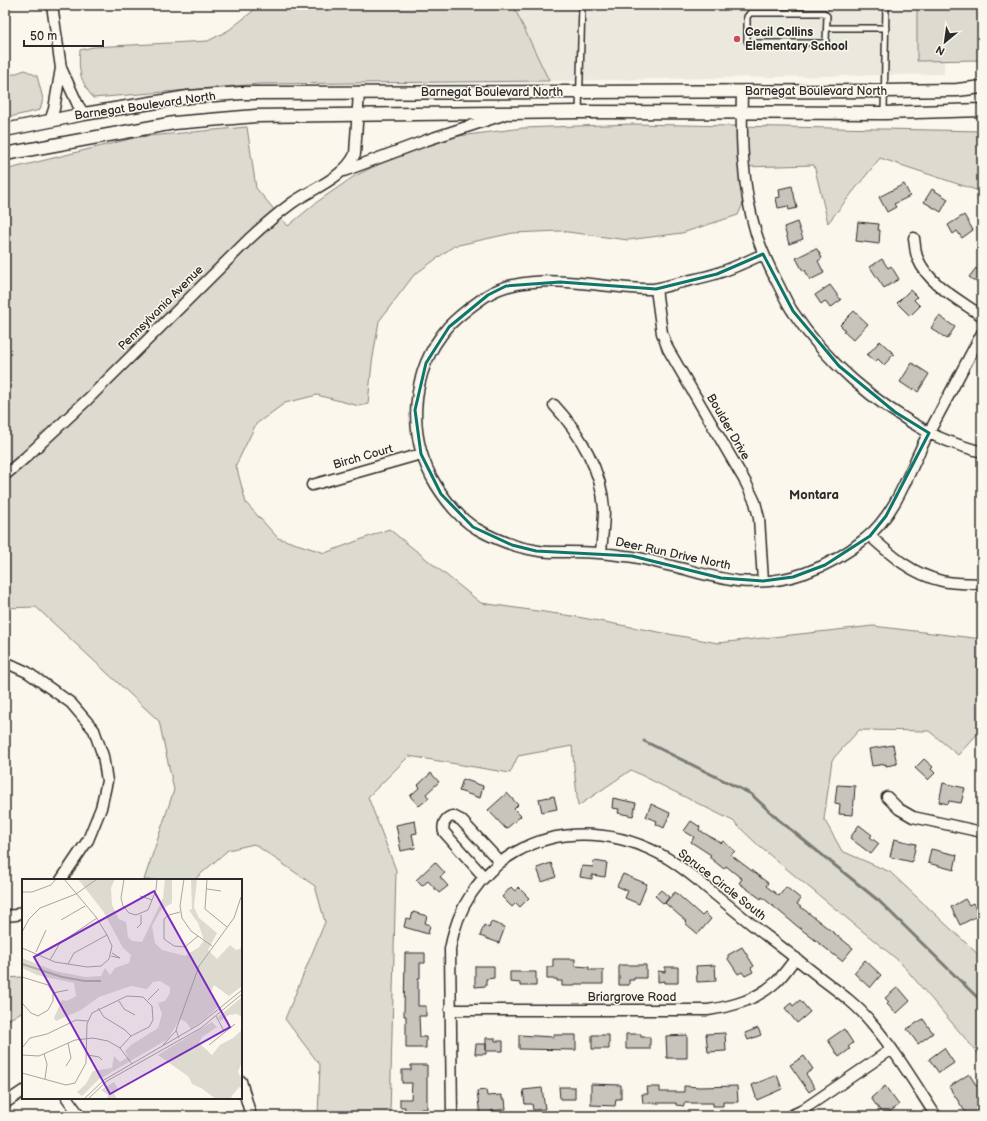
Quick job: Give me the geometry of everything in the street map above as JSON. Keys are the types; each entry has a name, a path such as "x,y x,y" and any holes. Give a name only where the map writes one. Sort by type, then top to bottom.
{"street":[{"path":"50,121 56,104 61,68 52,5"},
{"path":"61,68 78,105 84,114"},
{"name":"Barnegat Boulevard North","path":"5,130 84,114 188,97 242,93 884,91 957,90 982,87"},
{"path":"742,91 741,112 745,181 755,231 763,254 793,312 814,340 863,389 895,412 929,433 982,452"},
{"name":"Pennsylvania Avenue","path":"344,171 352,161 355,154 358,92"},
{"name":"Barnegat Boulevard North","path":"5,154 174,123 256,116 358,116 579,112 884,113 982,110"},
{"name":"Pennsylvania Avenue","path":"5,475 88,399 263,226 292,203 344,171 427,140 504,114"},
{"path":"914,238 918,258 925,272 934,282 982,316"},
{"name":"Deer Run Drive North","path":"763,254 717,274 656,289 538,281 506,286 488,295 460,316 436,343 419,382 415,410 421,454 430,475 441,494 455,510 474,527 512,545 536,551 601,553 632,556 738,581 763,581 792,577 812,572 852,550 870,536 886,516 900,493 929,433 982,332"},
{"name":"Boulder Drive","path":"656,289 662,333 668,349 746,483 755,502 759,518 763,581"},
{"path":"554,405 575,431 592,462 600,484 604,510 601,553"},
{"name":"Birch Court","path":"312,485 421,454"},
{"path":"870,536 894,558 914,571 943,581 982,584"},
{"path":"5,662 27,672 70,703 94,730 103,756 107,781 101,808 88,840 62,879"},
{"path":"887,797 899,809 913,817 982,832"},
{"path":"484,877 444,832 443,825 447,819 453,816 460,820 500,862"},
{"name":"Spruce Circle South","path":"452,1116 450,949 454,928 463,907 471,893 484,877 500,862 530,844 564,835 592,834 635,843 666,857 690,874 856,1007 869,1020 892,1049 936,1116"},
{"path":"5,916 16,915 22,912"},
{"name":"Briargrove Road","path":"450,1010 708,1010 723,1008 750,1000 761,994 777,982 796,958"},
{"path":"790,1116 801,1111 892,1049"},
{"path":"242,1084 251,1116"},
{"path":"5,1103 22,1092"},
{"path":"68,1099 80,1116"}],"lane":[{"path":"579,112 582,5"},
{"path":"884,113 886,5"},
{"path":"753,12 824,13 827,16 827,28 826,39 823,43 750,43 747,40 747,17 748,14 753,12"},
{"path":"827,28 886,28"}],"highlighted area":[{"path":"763,254 793,311 839,366 895,412 929,433 886,516 870,536 825,565 793,577 763,581 721,578 632,556 536,551 512,545 473,527 441,494 421,454 415,410 426,363 449,327 488,295 506,286 560,282 656,289 717,274"}],"shaded area":[{"path":"252,5 513,5 549,81 259,84 93,98 85,86 79,64 80,50 93,47 208,41 229,30 253,11"},
{"name":"Cecil Collins Elementary School","path":"513,5 946,5 944,74 549,81"},
{"path":"917,5 982,5 982,60 917,61"},
{"path":"25,70 37,76 43,99 40,110 5,118 5,77"},
{"path":"633,124 982,131 982,192 880,158 828,223 814,165 744,167 746,197 738,215 682,233 628,240 560,231 513,233 454,246 414,275 379,321 372,363 368,404 359,406 317,395 285,403 256,424 236,465 246,503 278,538 325,553 389,529 481,603 572,616 718,643 873,626 982,639 982,729 958,755 929,731 859,730 832,760 824,819 842,851 890,872 982,958 982,1058 899,961 760,847 733,821 631,770 578,806 572,746 518,756 510,773 409,756 368,797 396,870 390,1116 318,1116 320,1065 285,1019 325,922 315,886 254,844 228,850 195,879 144,879 174,790 159,721 36,607 5,608 5,285 8,278 5,265 5,170 138,137 247,127 256,188 288,226 317,202 353,177 427,140 523,128"},
{"path":"22,977 22,1012 5,1022 5,978"}],"building":[{"path":"904,184 910,196 894,204 896,207 887,212 879,197"},
{"path":"792,186 797,208 789,210 788,206 778,208 776,198 780,197 779,189"},
{"path":"932,189 948,199 941,212 924,202"},
{"path":"964,215 973,230 962,238 957,231 953,234 948,225"},
{"path":"797,222 803,239 789,244 784,227"},
{"path":"858,222 879,224 879,244 856,241"},
{"path":"817,249 822,258 818,261 824,273 810,280 796,258"},
{"path":"882,259 888,268 891,266 899,279 884,288 870,267"},
{"path":"976,268 982,273 982,286 969,277"},
{"path":"830,285 841,300 830,308 825,301 821,304 815,295"},
{"path":"910,290 917,297 914,300 920,306 910,316 897,303"},
{"path":"854,311 868,324 853,340 843,331 845,330 840,325"},
{"path":"939,316 955,327 947,339 931,328"},
{"path":"880,341 894,354 884,365 878,359 875,362 867,355"},
{"path":"912,363 929,374 918,392 900,382"},
{"path":"893,745 897,764 872,766 869,749"},
{"path":"924,759 933,767 931,769 935,773 928,780 915,768"},
{"path":"431,773 439,782 426,794 429,798 419,806 410,796 420,787 418,785"},
{"path":"463,779 483,786 480,798 459,791"},
{"path":"943,783 965,788 961,803 949,801 948,804 939,802"},
{"path":"837,785 855,786 853,815 839,814 840,804 835,803"},
{"path":"507,793 518,805 514,809 521,816 506,829 488,810"},
{"path":"554,796 557,809 542,812 539,799"},
{"path":"613,798 636,803 633,816 618,813 619,809 612,808"},
{"path":"651,804 670,813 664,828 656,824 657,821 646,817"},
{"path":"415,821 417,833 412,834 415,848 401,851 396,825"},
{"path":"691,821 700,827 699,830 721,843 723,841 735,851 731,855 768,883 766,886 779,896 786,887 801,899 797,904 853,948 842,961 762,897 761,899 739,883 742,879 726,866 724,869 709,857 711,855 691,842 694,837 684,831"},
{"path":"859,825 872,835 870,837 879,844 871,854 850,838"},
{"path":"894,839 916,844 912,862 890,857"},
{"path":"931,849 957,855 954,870 928,863"},
{"path":"594,861 607,863 605,877 592,875 592,879 580,877 582,866 593,867"},
{"path":"435,862 445,873 440,877 448,886 439,893 428,881 422,886 416,880"},
{"path":"551,863 556,877 542,882 537,868"},
{"path":"623,874 647,884 639,904 625,898 628,891 617,886"},
{"path":"511,887 515,891 518,887 529,898 520,907 516,903 512,907 502,897"},
{"path":"661,890 669,897 664,904 655,896"},
{"path":"675,892 702,916 705,913 711,919 698,934 685,923 687,922 665,903"},
{"path":"965,899 969,905 973,903 979,915 960,925 951,907"},
{"path":"413,912 427,916 425,923 430,925 428,934 404,927 406,918 411,919"},
{"path":"491,922 505,927 499,943 480,936 484,925 489,928"},
{"path":"742,947 754,966 751,968 753,972 745,976 742,972 738,974 728,959 728,955"},
{"path":"405,953 425,953 425,963 420,963 420,978 418,978 418,1006 426,1006 426,1016 419,1016 420,1037 426,1037 426,1048 406,1048 406,1016 404,1016"},
{"path":"553,959 575,959 575,966 589,967 589,970 603,970 603,984 575,984 575,986 562,986 562,981 557,981 557,979 547,979 547,967 553,967"},
{"path":"865,960 881,975 870,988 854,973"},
{"path":"619,965 646,965 646,978 634,978 634,980 629,980 629,985 619,985"},
{"path":"715,965 716,981 697,982 696,966"},
{"path":"475,966 494,966 494,978 486,979 486,986 475,987"},
{"path":"665,967 678,967 678,983 664,983 664,981 658,982 658,971 665,972"},
{"path":"510,972 536,972 536,986 520,986 520,983 510,982"},
{"path":"898,987 910,1001 896,1014 887,1004 889,1002 885,998"},
{"path":"800,1000 810,1012 797,1023 785,1008 791,1003 793,1006"},
{"path":"923,1019 933,1033 918,1044 907,1029"},
{"path":"758,1028 761,1035 748,1040 745,1033"},
{"path":"844,1029 853,1043 848,1047 850,1049 839,1057 828,1040"},
{"path":"725,1033 726,1051 708,1052 706,1034"},
{"path":"626,1034 641,1034 641,1037 650,1037 650,1049 626,1049"},
{"path":"519,1035 553,1037 553,1035 576,1035 576,1050 519,1049"},
{"path":"592,1035 609,1035 609,1049 592,1049"},
{"path":"687,1035 687,1058 667,1058 666,1036"},
{"path":"486,1038 495,1038 495,1041 503,1041 503,1051 486,1051"},
{"path":"476,1044 486,1044 486,1054 475,1054"},
{"path":"944,1048 954,1063 939,1073 929,1059"},
{"path":"804,1056 813,1069 806,1074 815,1088 809,1092 790,1065"},
{"path":"411,1065 427,1065 427,1109 419,1109 419,1116 405,1116 405,1107 400,1107 400,1099 411,1099 412,1083 402,1083 402,1070 411,1070"},
{"path":"969,1074 982,1094 982,1116 968,1116 949,1087"},
{"path":"777,1075 782,1089 757,1100 752,1085"},
{"path":"591,1084 621,1085 621,1099 616,1099 615,1106 591,1105"},
{"path":"684,1086 737,1086 738,1102 723,1102 723,1106 713,1106 713,1103 684,1103 684,1106 676,1105 676,1103 643,1103 642,1094 648,1094 647,1087 660,1087 660,1092 684,1092"},
{"path":"885,1086 899,1105 884,1116 871,1098"},
{"path":"559,1087 575,1087 575,1099 560,1099"},
{"path":"542,1088 545,1109 533,1110 532,1104 525,1104 523,1090"},
{"path":"486,1090 487,1096 502,1095 502,1099 505,1099 506,1109 491,1111 492,1116 480,1116 477,1091"}],"waterway":[{"path":"644,741 751,794 780,821 879,901 982,1002"}],"place":[{"name":"Cecil Collins Elementary School","path":"737,39"}],"district":[{"name":"Montara","path":"814,495"}]}
